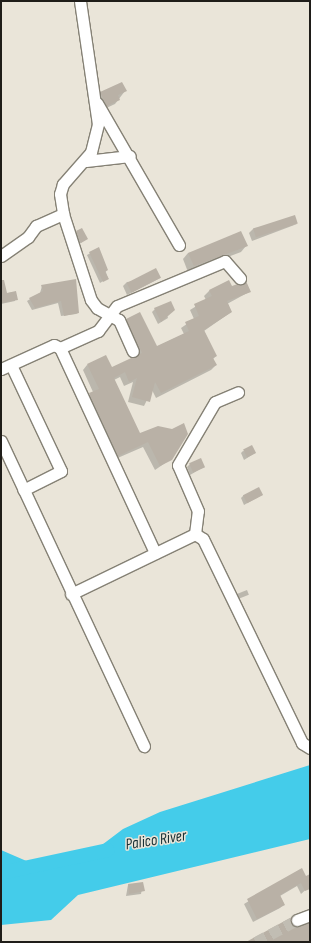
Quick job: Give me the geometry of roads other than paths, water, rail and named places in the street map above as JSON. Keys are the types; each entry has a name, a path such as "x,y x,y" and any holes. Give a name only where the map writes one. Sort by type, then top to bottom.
{"street":[{"path":"80,1 97,103 96,141 86,161 63,184 60,194 63,214 82,270 83,284 97,308 119,320 134,351"},
{"path":"97,103 130,156 179,245"},
{"path":"86,161 130,156"},
{"path":"1,256 28,237 36,226 63,214"},
{"path":"60,348 98,331 117,306 225,261 240,278"},
{"path":"24,490 61,471 6,367 54,345 60,348 156,553"},
{"path":"195,534 198,511 178,465 215,402 238,392"},
{"path":"1,441 144,746"},
{"path":"72,594 195,534"},
{"path":"195,534 203,539 302,743 310,748"},
{"path":"298,920 310,915"}],"water":[{"path":"310,765 310,839 78,895 51,920 1,925 1,850 45,869 82,860 123,829 160,812"}],"waterway":[{"name":"Palico River","path":"1,873 108,850"}],"tunnel":[{"path":"256,942 297,920"}]}
